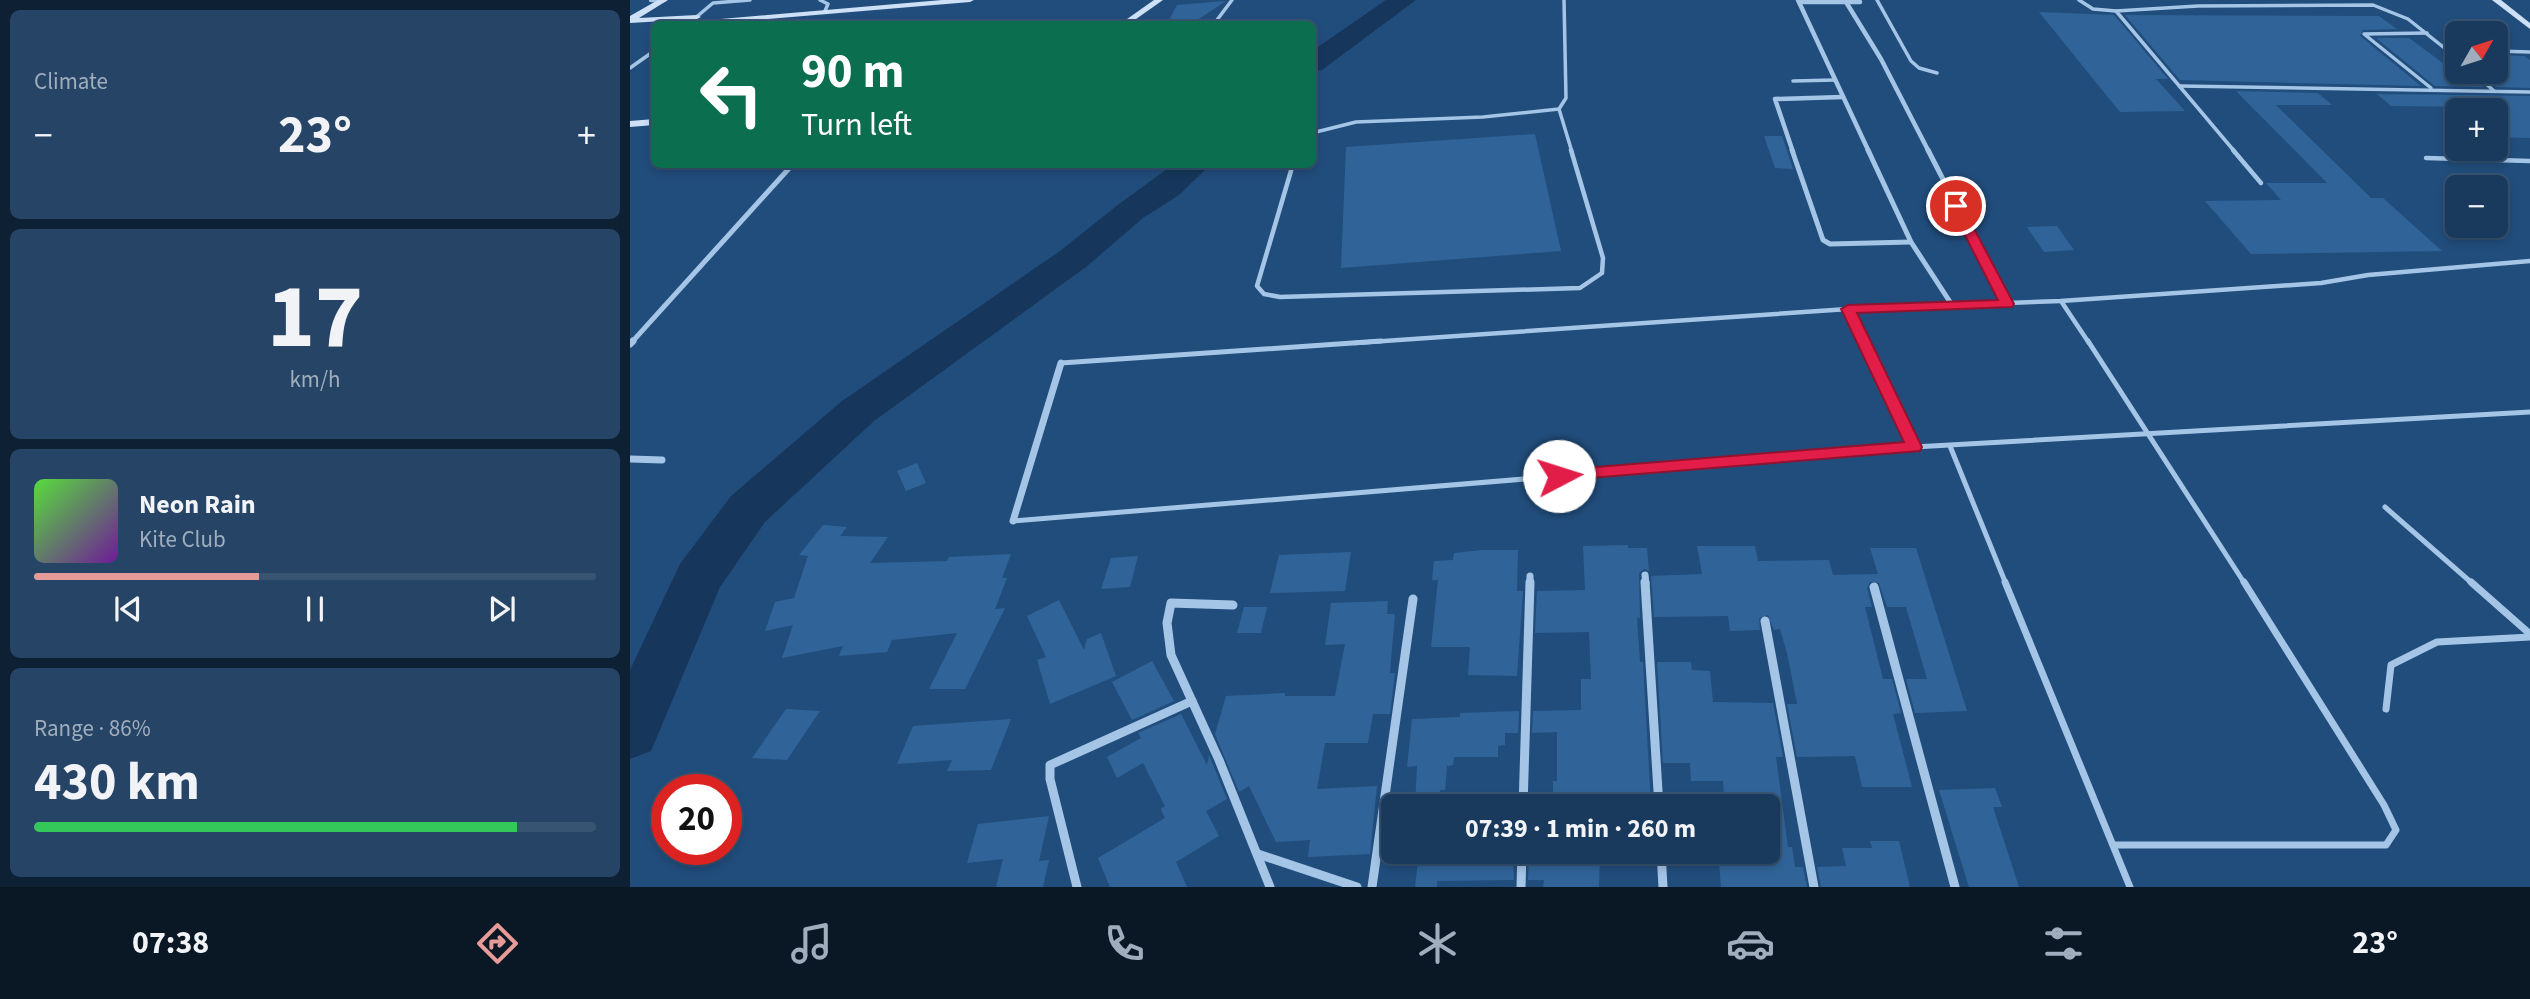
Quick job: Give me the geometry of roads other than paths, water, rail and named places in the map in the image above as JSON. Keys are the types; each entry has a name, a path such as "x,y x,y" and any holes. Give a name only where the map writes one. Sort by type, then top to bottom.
{"main road":[{"path":"630,20 664,0"},
{"path":"709,21 866,0"},
{"path":"630,20 825,5 970,0"},
{"path":"1128,21 1158,0"},
{"path":"2496,0 2530,26"},
{"path":"630,27 651,26"},
{"path":"630,124 651,122"}],"street":[{"path":"651,0 664,0"},
{"path":"1860,2 1798,1 1912,242 1952,305"},
{"path":"1846,2 1881,58 2007,304"},
{"path":"1843,97 1775,99 1823,240 1830,244 1912,242"},
{"path":"630,344 789,168"},
{"path":"1013,521 1061,363"},
{"path":"630,459 662,460"},
{"path":"1645,575 1658,794"},
{"path":"1523,794 1530,576"},
{"path":"1874,587 1955,887"},
{"path":"1372,887 1413,599"},
{"path":"1233,605 1175,601 1168,606 1171,656 1258,854 1269,887"},
{"path":"1765,621 1814,887"},
{"path":"1077,887 1050,779 1050,765 1192,701"},
{"path":"1258,854 1357,887"},
{"path":"1521,887 1522,864"},
{"path":"1662,864 1663,887"}],"lane":[{"path":"692,21 715,1 750,0"},
{"path":"1216,21 1232,0"},
{"path":"1292,168 1257,286 1264,294 1280,297 1580,288 1602,273 1603,258 1559,109 1566,98 1564,0"},
{"path":"1877,0 1911,61 1919,68 1937,73"},
{"path":"2080,0 2093,9 2116,10 2197,6 2373,5 2392,9 2429,33 2445,47"},
{"path":"2192,0 2197,6"},
{"path":"2116,10 2261,183"},
{"path":"2429,33 2364,34 2431,88"},
{"path":"2508,51 2530,52"},
{"path":"630,68 651,53"},
{"path":"1793,81 1835,80"},
{"path":"2486,84 2494,91"},
{"path":"2180,86 2431,88 2530,92"},
{"path":"1316,133 1356,122 1483,117 1559,109"},
{"path":"2426,158 2530,161"},
{"path":"1061,363 1848,309 2007,304 2321,283 2368,275 2530,261"},
{"path":"2061,301 2151,435 2384,805 2396,831 2385,845 2114,845"},
{"path":"1848,309 1914,447"},
{"path":"1013,521 1914,447 2530,412"},
{"path":"1950,446 2130,887"},
{"path":"2385,507 2530,636"},
{"path":"2386,709 2390,666 2437,642 2530,636"}],"waterway":[{"path":"1316,61 1403,0"},
{"path":"630,733 698,578 748,509 858,411 1073,259 1131,211 1167,188 1190,168"}]}
